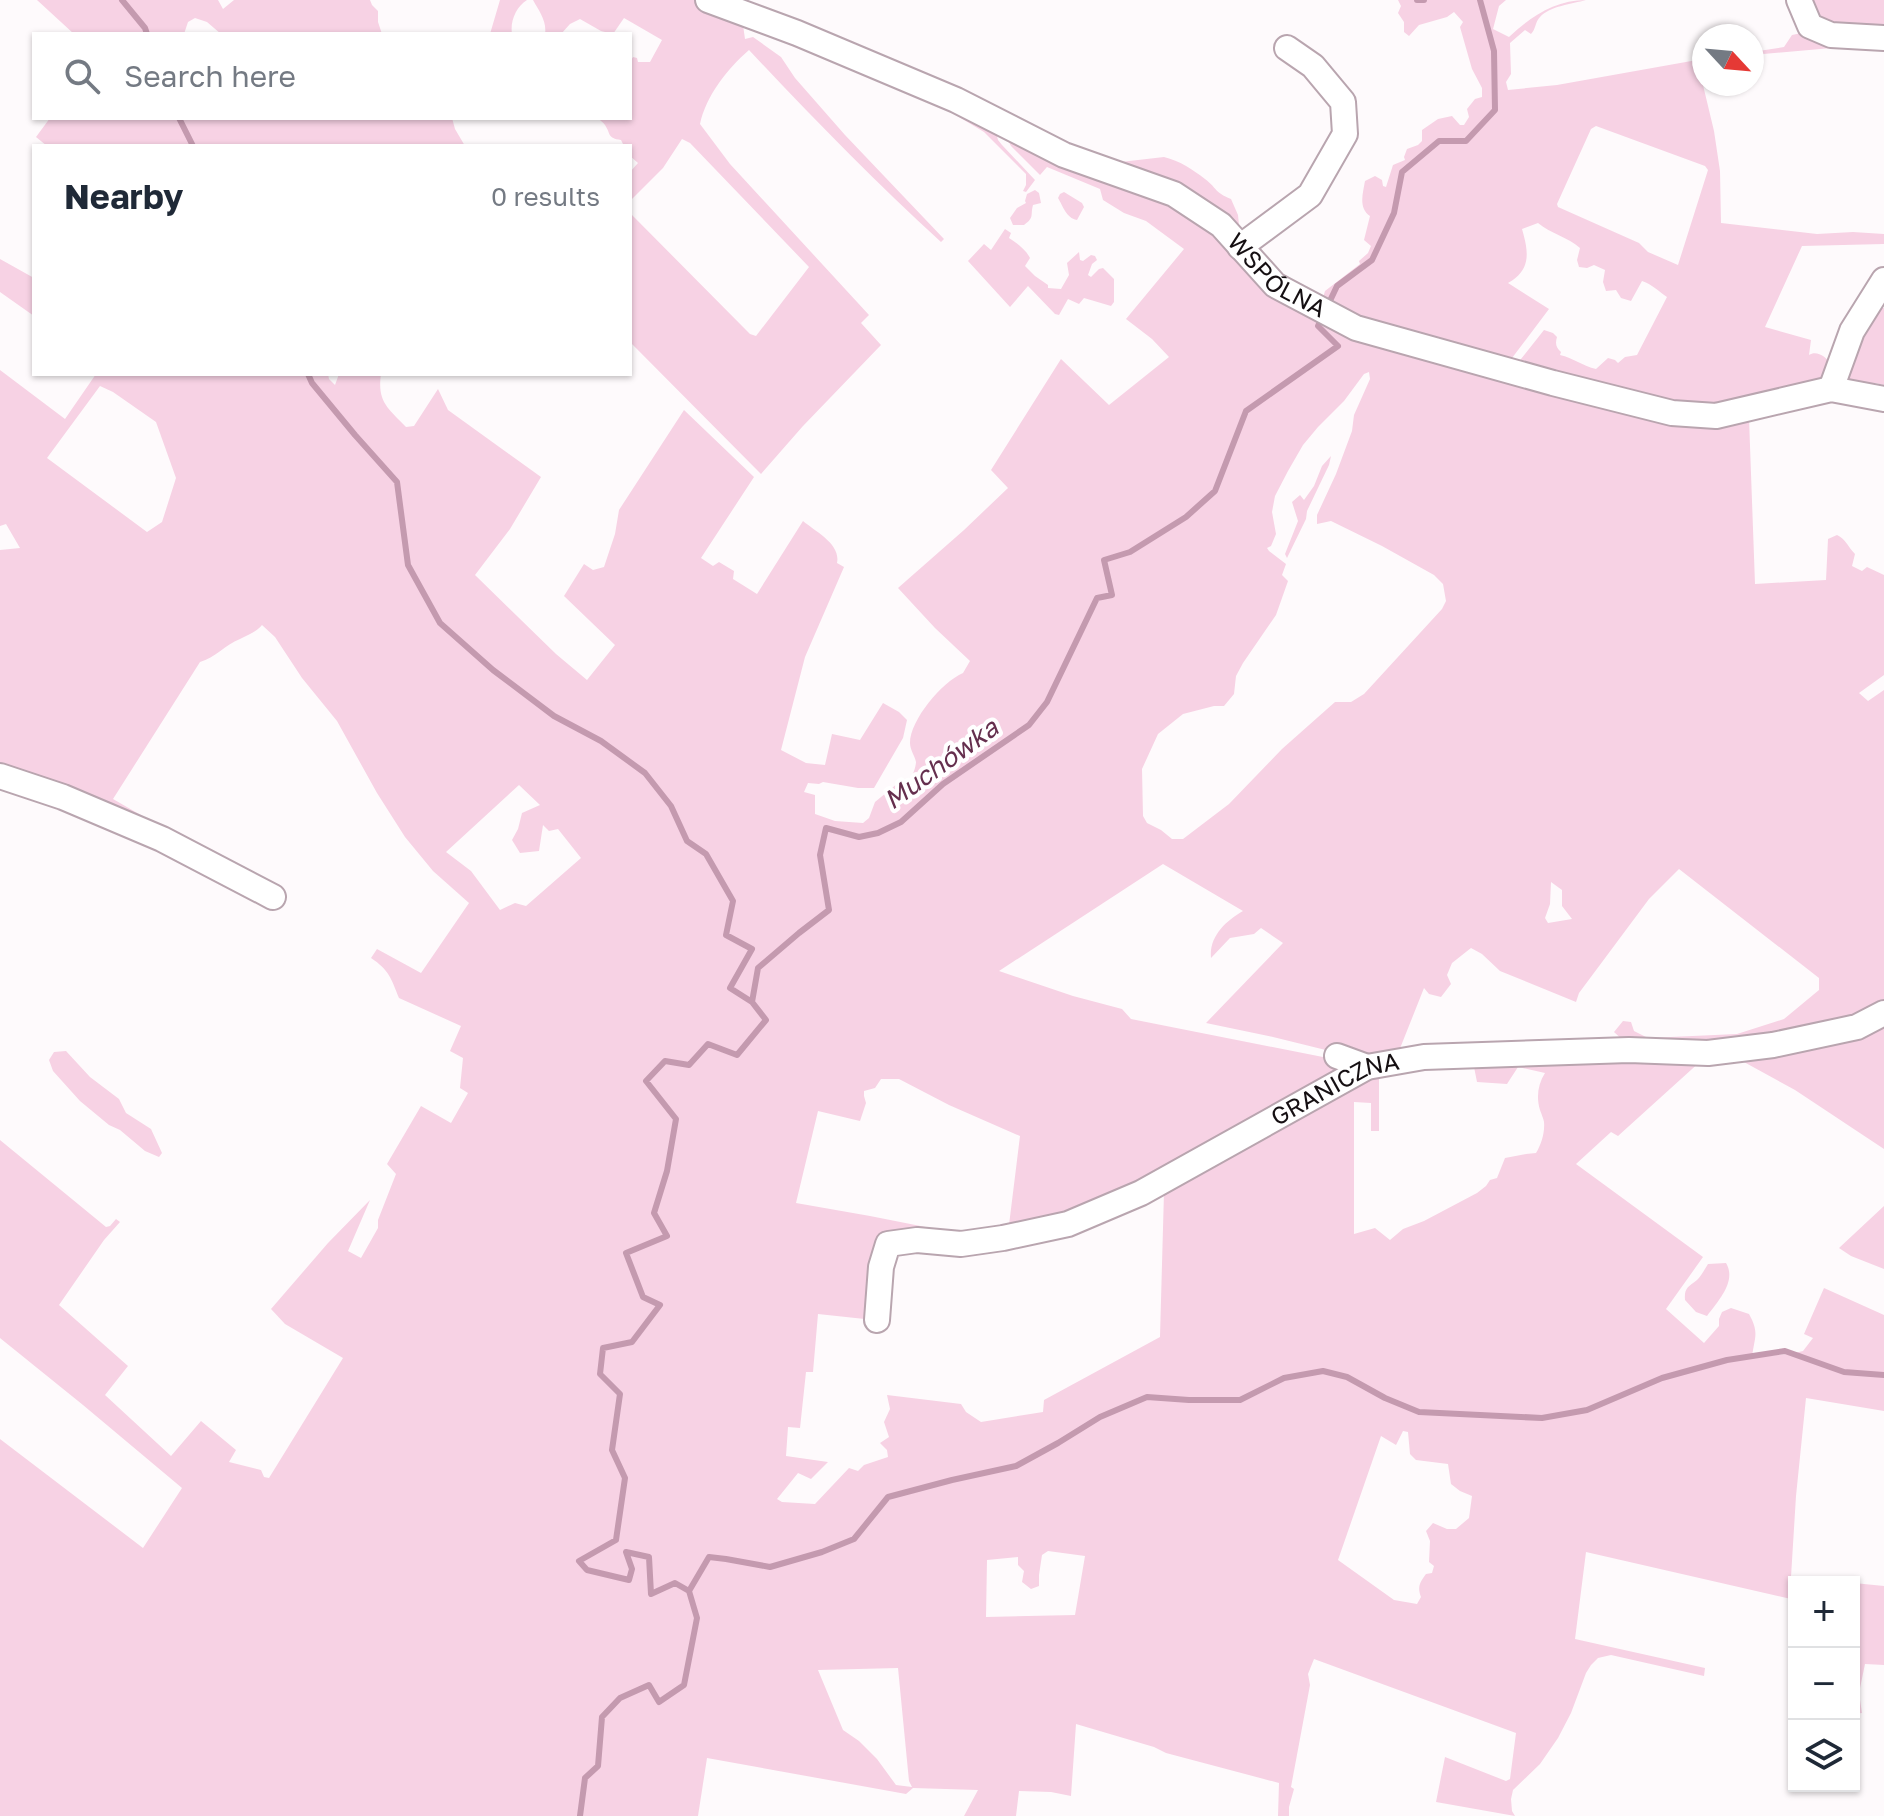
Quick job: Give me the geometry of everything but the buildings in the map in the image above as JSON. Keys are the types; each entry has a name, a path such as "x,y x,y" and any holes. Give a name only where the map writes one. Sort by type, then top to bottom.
{"street":[{"name":"WSPÓLNA","path":"708,0 797,33 956,100 1064,155 1174,194 1221,225 1275,285 1356,328 1672,413 1716,416 1831,389 1884,399"},
{"path":"1799,0 1810,26 1831,35 1884,38"},
{"path":"1240,247 1310,195 1345,134 1343,102 1313,66 1287,48"},
{"path":"1831,389 1852,331 1884,280"},
{"path":"0,776 63,797 162,839 273,897"},
{"name":"GRANICZNA","path":"877,1320 881,1267 888,1244 917,1240 961,1244 1068,1224 1141,1193 1367,1067 1424,1057 1629,1050 1708,1053 1773,1045 1857,1027 1884,1013"},
{"path":"1337,1056 1367,1067"}],"shaded area":[{"path":"37,0 218,0 223,9 234,0 370,0 378,11 381,32 219,32 207,22 195,18 188,22 185,32 72,32"},
{"path":"500,0 527,0 515,15 512,32 491,32"},
{"path":"533,0 701,0 742,18 745,39 753,37 781,57 795,78 845,135 944,239 941,242 891,196 749,50 725,74 707,103 700,124 730,164 869,315 861,323 881,345 761,474 632,344 632,215 750,334 756,336 809,267 690,143 682,139 663,168 632,199 632,170 638,163 632,158 632,144 623,144 621,140 611,137 599,120 632,120 632,59 650,62 662,40 624,18 614,32 601,31 580,19 563,32 545,32 544,20"},
{"path":"1398,0 1506,0 1499,6 1493,29 1509,37 1554,6 1586,0 1549,10 1538,19 1531,34 1525,30 1510,43 1508,90 1557,85 1692,61 1692,96 1706,96 1714,131 1720,171 1721,223 1817,234 1884,234 1884,244 1802,246 1765,327 1811,340 1809,355 1821,355 1831,364 1819,388 1693,408 1518,367 1544,330 1557,337 1560,355 1596,369 1608,358 1618,363 1625,357 1637,355 1667,297 1642,281 1631,301 1621,298 1616,290 1606,291 1603,282 1605,270 1594,265 1579,267 1580,248 1538,223 1522,229 1526,260 1521,272 1508,283 1549,309 1509,362 1353,316 1322,301 1325,291 1360,264 1359,261 1371,246 1364,240 1370,216 1363,205 1365,181 1375,176 1386,187 1393,165 1405,160 1407,149 1422,141 1422,130 1438,119 1452,116 1464,125 1469,117 1467,109 1475,99 1482,97 1482,88 1472,69 1460,27 1463,22 1454,12 1419,25 1409,36 1404,32 1404,22 1398,13 1401,6","holes":["1596,126 1705,166 1708,170 1678,265 1557,204 1591,129"]},
{"path":"1807,0 1884,0 1884,28 1830,22 1813,10"},
{"path":"751,23 870,70 996,132 1002,145 1035,180 1026,192 1023,191 1026,174 984,132 944,108 831,59 751,31"},
{"path":"1806,32 1877,44 1764,54 1764,50 1784,47 1792,35"},
{"path":"49,120 453,120 464,144 45,144 36,137"},
{"path":"1006,137 1140,187 1378,338 1378,347 1384,339 1749,418 1755,584 1826,580 1828,539 1837,535 1855,554 1852,566 1862,571 1867,567 1884,575 1884,675 1859,693 1868,701 1884,690 1884,1005 1847,1020 1728,1045 1627,1044 1614,1032 1623,1021 1631,1022 1634,1031 1648,1038 1737,1034 1784,1019 1819,990 1819,978 1679,869 1649,899 1579,993 1576,1002 1500,971 1471,948 1452,963 1447,975 1451,984 1441,997 1429,994 1424,988 1397,1056 1346,1055 1206,1023 1283,943 1261,928 1254,934 1230,938 1211,958 1213,943 1220,930 1243,911 1163,864 999,971 1122,1009 1131,1019 1338,1060 1344,1075 1103,1205 1008,1233 1020,1136 899,1079 881,1079 875,1088 864,1091 866,1103 860,1121 818,1111 796,1203 976,1237 890,1240 874,1320 818,1314 813,1372 806,1372 800,1428 788,1427 786,1456 828,1462 811,1479 798,1473 777,1499 815,1504 849,1468 858,1471 864,1465 888,1457 887,1450 880,1443 889,1437 884,1422 890,1409 887,1395 961,1404 966,1412 981,1422 1043,1412 1044,1400 1160,1337 1164,1192 1379,1068 1379,1131 1371,1131 1371,1103 1354,1102 1354,1234 1375,1228 1390,1240 1403,1229 1477,1193 1490,1180 1497,1178 1505,1158 1536,1153 1538,1150 1544,1121 1538,1091 1545,1073 1518,1067 1507,1084 1477,1082 1474,1067 1700,1055 1884,1015 1884,1149 1795,1090 1733,1056 1702,1060 1618,1136 1611,1132 1576,1164 1703,1257 1666,1309 1704,1343 1719,1326 1722,1312 1731,1308 1749,1314 1752,1321 1755,1336 1752,1358 1803,1351 1813,1338 1804,1334 1824,1288 1884,1315 1884,1411 1806,1398 1788,1598 1586,1552 1575,1639 1705,1668 1704,1676 1611,1655 1598,1658 1586,1673 1558,1738 1540,1764 1513,1790 1511,1799 1515,1816 1436,1802 1445,1757 1506,1781 1510,1779 1516,1733 1314,1659 1308,1674 1310,1685 1291,1787 1294,1789 1289,1816 1278,1816 1279,1783 1166,1753 1076,1724 1071,1796 1019,1791 1016,1816 964,1816 978,1790 913,1788 906,1794 707,1758 698,1816 0,1816 0,1439 143,1548 182,1488 0,1338 0,1140 106,1227 116,1219 120,1222 59,1305 128,1366 105,1395 171,1456 201,1421 236,1450 229,1462 261,1470 264,1477 269,1478 343,1358 285,1324 271,1309 370,1200 348,1251 361,1258 378,1228 378,1220 396,1174 387,1164 421,1106 451,1123 468,1093 460,1088 463,1058 450,1051 461,1026 399,998 389,975 371,958 377,949 421,973 469,903 433,871 405,837 337,721 302,678 275,637 262,625 200,662 113,799 191,844 0,771 0,550 20,548 6,524 0,526 0,370 65,419 95,376 328,376 335,385 338,376 381,376 382,398 406,427 414,426 438,389 448,410 541,477 510,529 475,575 587,680 615,645 564,596 584,564 593,570 604,567 619,510 684,410 754,477 701,558 713,566 719,562 734,571 733,579 757,594 803,521 831,544 837,563 844,567 805,657 781,750 806,763 825,765 832,734 860,740 883,703 899,712 907,720 903,738 874,788 823,782 808,783 804,792 815,795 815,814 835,821 863,823 869,818 875,802 898,783 911,781 916,762 910,743 915,724 937,693 963,673 970,661 898,588 1008,488 991,470 1061,359 1109,405 1169,357 1126,319 1184,249 1146,221 1124,213 1103,200 1100,189 1047,167 1040,175","holes":["1369,372 1370,379 1354,415 1352,431 1336,474 1317,515 1317,524 1331,521 1434,575 1443,584 1446,601 1364,694 1351,702 1335,702 1282,749 1229,804 1183,839 1172,839 1147,823 1143,816 1142,769 1158,734 1183,714 1224,706 1234,694 1236,676 1276,615 1288,581 1282,575 1286,564 1267,548 1276,534 1272,512 1275,496 1303,445","100,386 156,422 176,478 162,522 147,532 47,458","519,785 540,805 522,813 512,840 520,853 539,851 543,825 549,831 558,829 581,858 526,906 515,903 500,910 471,871 446,852","1551,882 1562,890 1562,906 1572,919 1548,923 1545,918 1550,904","1403,1431 1408,1432 1410,1454 1416,1460 1448,1464 1451,1484 1472,1496 1469,1518 1456,1529 1433,1523 1426,1531 1430,1541 1429,1562 1434,1566 1432,1573 1426,1574 1421,1582 1421,1597 1417,1604 1394,1600 1338,1560 1381,1436 1396,1445","1048,1551 1085,1556 1075,1615 986,1617 987,1560 1018,1557 1018,1565 1024,1571 1022,1582 1031,1589 1039,1586 1042,1555","898,1668 909,1781 912,1787 896,1785 877,1759 843,1730 818,1670"]},
{"path":"1164,157 1191,169 1231,199 1239,225 1232,232 1112,163"},
{"path":"1035,190 1041,203 1033,205 1031,218 1024,225 1013,225 1010,218 1017,208 1026,203 1027,194"},
{"path":"1064,192 1084,207 1077,220 1067,214 1058,198"},
{"path":"1005,229 1011,233 1009,238 1030,258 1025,266 1048,288 1061,289 1069,275 1067,263 1079,252 1083,261 1091,255 1095,256 1097,260 1088,275 1091,277 1103,268 1114,279 1114,302 1111,306 1084,298 1079,304 1068,299 1059,315 1028,286 1010,307 968,261 984,244 991,250"},
{"path":"0,259 32,277 32,315 0,292"},
{"path":"1879,307 1884,308 1884,385 1875,383 1872,387 1847,382 1841,369"},
{"path":"1331,456 1287,558 1285,554 1298,521 1292,502 1300,495 1304,500 1322,466"},
{"path":"66,1051 90,1077 119,1099 126,1113 151,1129 162,1153 159,1157 145,1151 109,1125 80,1101 53,1071 49,1060 54,1052"},
{"path":"1884,1206 1884,1269 1839,1248"},
{"path":"1726,1263 1728,1284 1721,1297 1707,1316 1696,1312 1685,1300 1687,1288 1708,1264"},
{"path":"1860,1584 1884,1586 1884,1665 1865,1664 1860,1688"}],"waterway":[{"path":"122,0 146,32"},
{"name":"Muchówka","path":"1417,0 1424,0"},
{"name":"Muchówka","path":"1328,305 1337,286 1372,260 1394,213 1402,172 1439,141 1466,141 1495,110 1494,51 1480,0"},
{"path":"180,120 192,144"},
{"name":"Muchówka","path":"580,1816 585,1778 598,1766 602,1717 620,1698 649,1685 659,1702 684,1685 697,1618 689,1591 675,1583 651,1594 649,1557 626,1552 632,1569 629,1580 587,1570 579,1561 616,1540 625,1478 612,1450 620,1394 600,1374 603,1348 632,1342 660,1305 643,1297 626,1253 667,1236 654,1213 667,1171 676,1119 646,1081 665,1061 689,1065 708,1044 737,1055 766,1020 752,1002 758,968 829,910 820,855 826,828 859,837 878,833 901,822 943,784 1029,725 1047,702 1097,598 1112,595 1104,560 1130,552 1186,517 1215,491 1246,411 1338,346 1318,326 1323,315"},
{"path":"309,376 397,482 408,565 440,623 493,670 554,716 601,741 645,773 671,806 687,841 706,854 733,901 726,935 752,949 730,988 752,1002"},
{"path":"689,1591 709,1557 770,1567 822,1552 854,1539 888,1497 1016,1466 1100,1417 1147,1397 1240,1400 1284,1378 1323,1371 1347,1377 1419,1412 1542,1418 1587,1410 1662,1378 1727,1360 1785,1351 1844,1372 1884,1375"}]}
